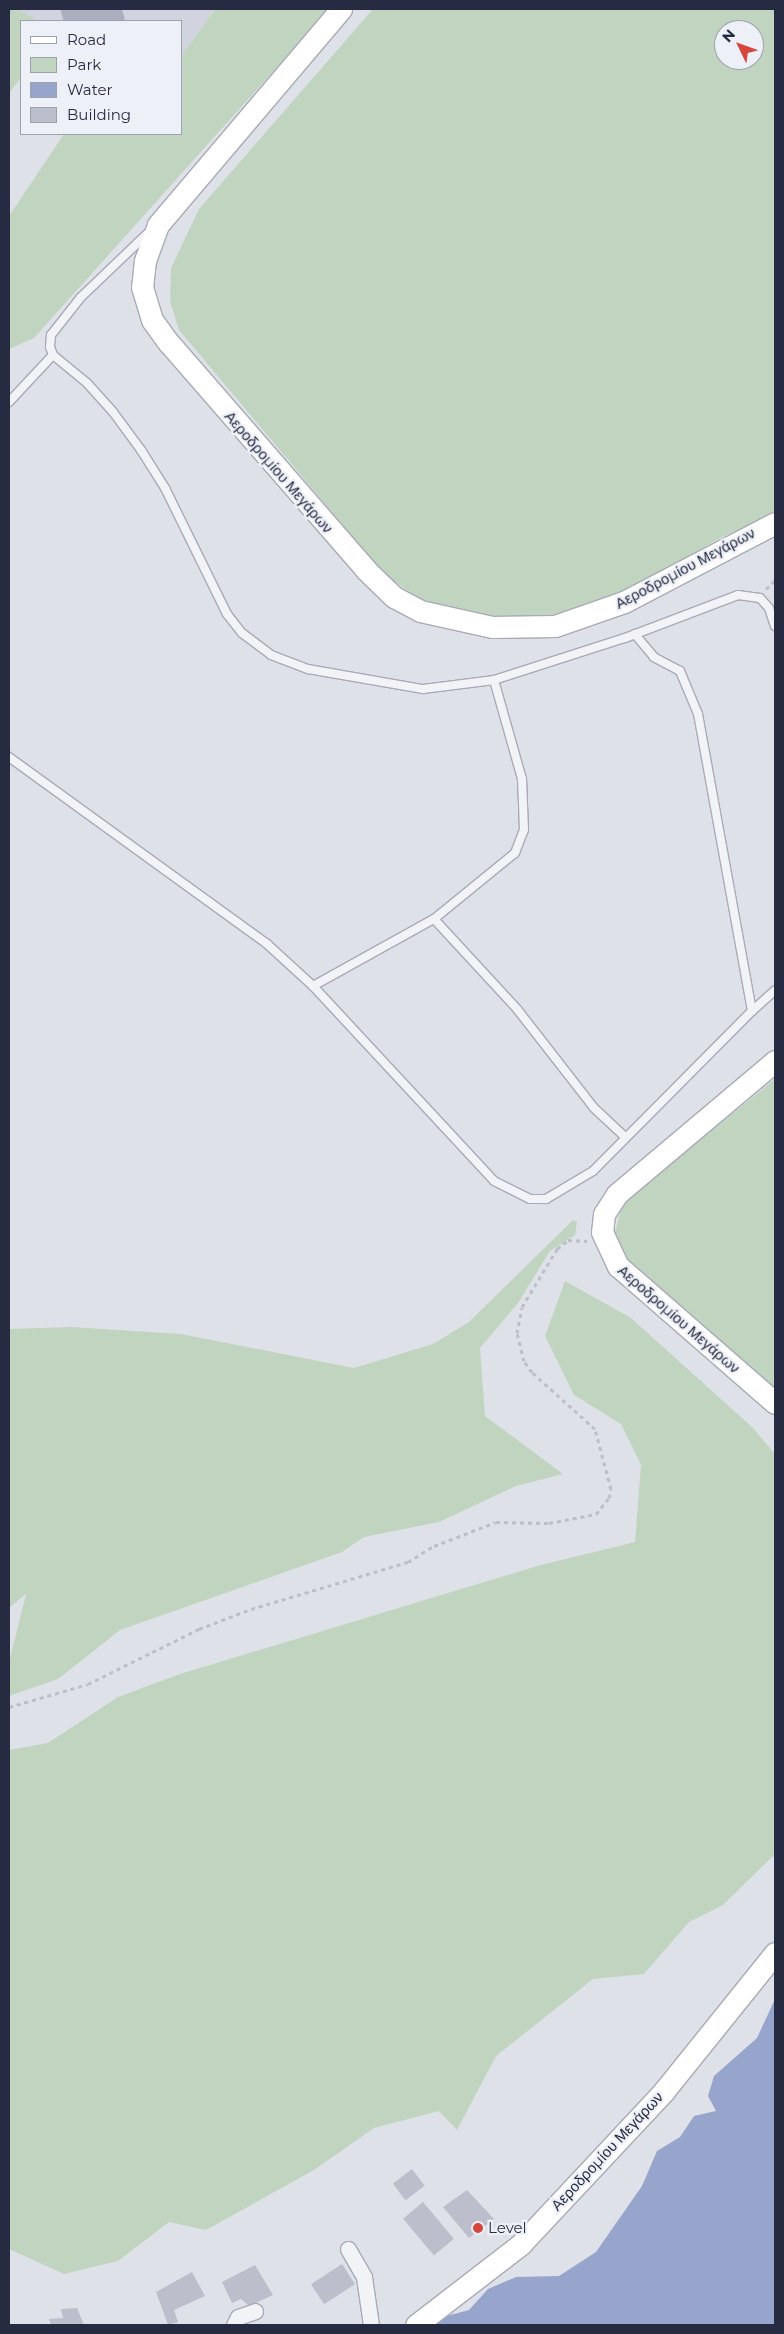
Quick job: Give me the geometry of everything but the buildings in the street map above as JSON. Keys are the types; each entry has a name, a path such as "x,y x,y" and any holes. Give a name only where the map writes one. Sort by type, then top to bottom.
{"main road":[{"name":"Αεροδρομίου Μεγάρων","path":"341,9 163,216 150,242 142,279 152,320 312,512 384,588 406,604 492,627 555,626 624,602 775,523"},
{"path":"603,1241 604,1214 617,1194 775,1061"},
{"name":"Αεροδρομίου Μεγάρων","path":"603,1241 630,1278 775,1403"},
{"name":"Αεροδρομίου Μεγάρων","path":"416,2325 521,2244 664,2090 775,1953"}],"street":[{"path":"348,2249 364,2277 371,2325"},
{"path":"234,2325 238,2316 255,2311"}],"lane":[{"path":"163,216 132,251 81,297 51,335 53,355 87,383 141,450 165,488 227,614 242,633 271,654 308,669 423,689 494,680 749,594 760,598 769,608 775,626"},
{"path":"9,402 53,355"},
{"path":"635,634 654,656 680,671 698,714 752,1011"},
{"path":"313,986 434,919 509,862 524,830 522,778 494,680"},
{"path":"9,757 227,912 313,986 471,1161 511,1192 530,1199 546,1199 560,1194 593,1171 625,1137 775,990"},
{"path":"434,919 517,1009 594,1108 625,1137"}],"path":[{"path":"9,1707 88,1684 199,1629 251,1609 408,1562 434,1546 496,1522 549,1523 596,1514 609,1498 611,1489 595,1429 532,1372 524,1361 517,1333 526,1299 557,1249 568,1240 603,1241"}],"shaded area":[{"path":"18,9 215,9 182,56 182,20 36,20"}],"green space":[{"path":"9,9 18,9 36,20 20,20 20,79 9,93"},
{"path":"215,9 329,9 34,338 9,349 9,216 63,135 182,135 182,56"},
{"path":"373,9 775,9 775,513 722,537 623,594 585,608 530,620 475,617 424,603 383,573 179,330 170,301 171,268 199,209"},
{"path":"775,1079 775,1394 622,1255 615,1232 621,1210 632,1195"},
{"path":"573,1220 577,1222 575,1235 550,1251 518,1303 480,1348 485,1416 563,1474 516,1486 439,1522 364,1537 342,1552 120,1630 58,1679 9,1696 9,1662 26,1594 9,1608 9,1329 71,1327 181,1334 354,1368 433,1344 469,1322"},
{"path":"565,1281 631,1318 753,1428 775,1454 775,1854 723,1905 689,1922 644,1974 593,1979 496,2056 457,2130 439,2111 374,2128 314,2170 206,2230 169,2222 118,2261 64,2274 9,2249 9,1750 48,1743 118,1697 180,1674 541,1565 635,1542 641,1465 621,1424 574,1395 545,1336"}],"water":[{"path":"775,1999 775,2325 437,2325 443,2317 469,2310 488,2289 516,2277 559,2276 596,2252 642,2186 657,2151 680,2137 694,2116 716,2111 708,2096 714,2076 757,2038"}],"taxiway":[{"path":"83,9 100,20"}],"place":[{"name":"Level","path":"478,2228"}]}
